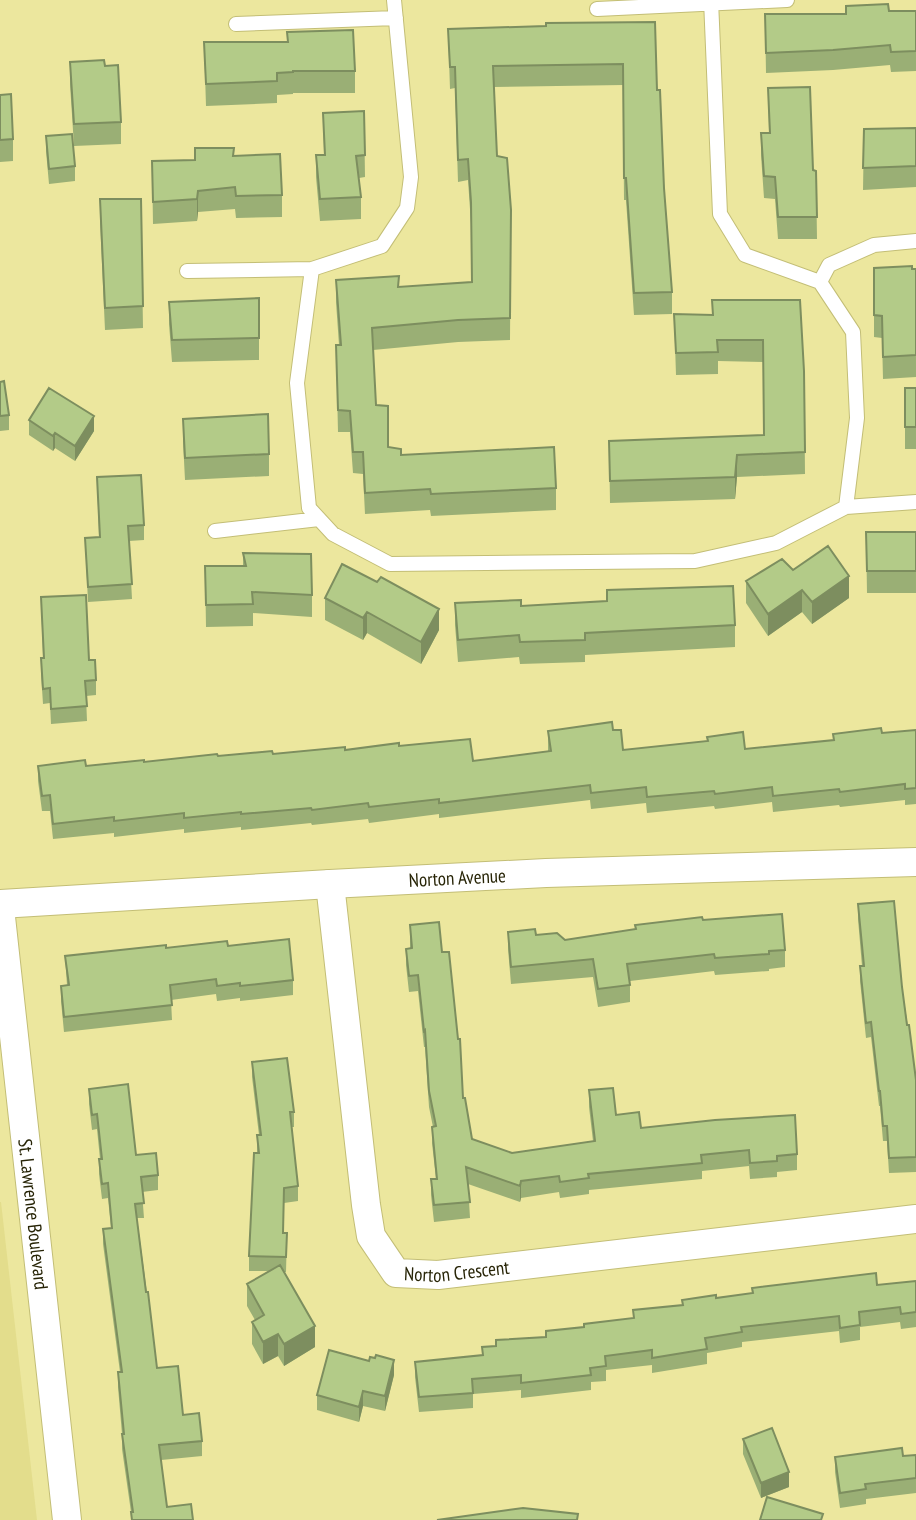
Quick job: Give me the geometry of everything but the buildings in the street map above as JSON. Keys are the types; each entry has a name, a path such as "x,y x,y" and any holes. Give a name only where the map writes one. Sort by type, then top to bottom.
{"street":[{"name":"Norton Avenue","path":"0,906 546,873 916,862"},
{"name":"Norton Crescent","path":"330,884 371,1236 396,1273 438,1275 916,1219"},
{"name":"St. Lawrence Boulevard","path":"0,906 67,1520"}],"lane":[{"path":"187,271 312,269 382,246 407,208 411,177 394,0"},
{"path":"597,9 787,0"},
{"path":"711,2 720,214 745,255 820,282 853,332 857,418 846,508"},
{"path":"236,24 396,18"},
{"path":"820,282 829,265 874,245 916,242"},
{"path":"312,269 297,383 309,508 333,534 390,564 695,561 776,543 846,508 916,502"},
{"path":"215,531 320,519"}],"shaded area":[{"path":"1,1202 37,1520 0,1520"}]}
